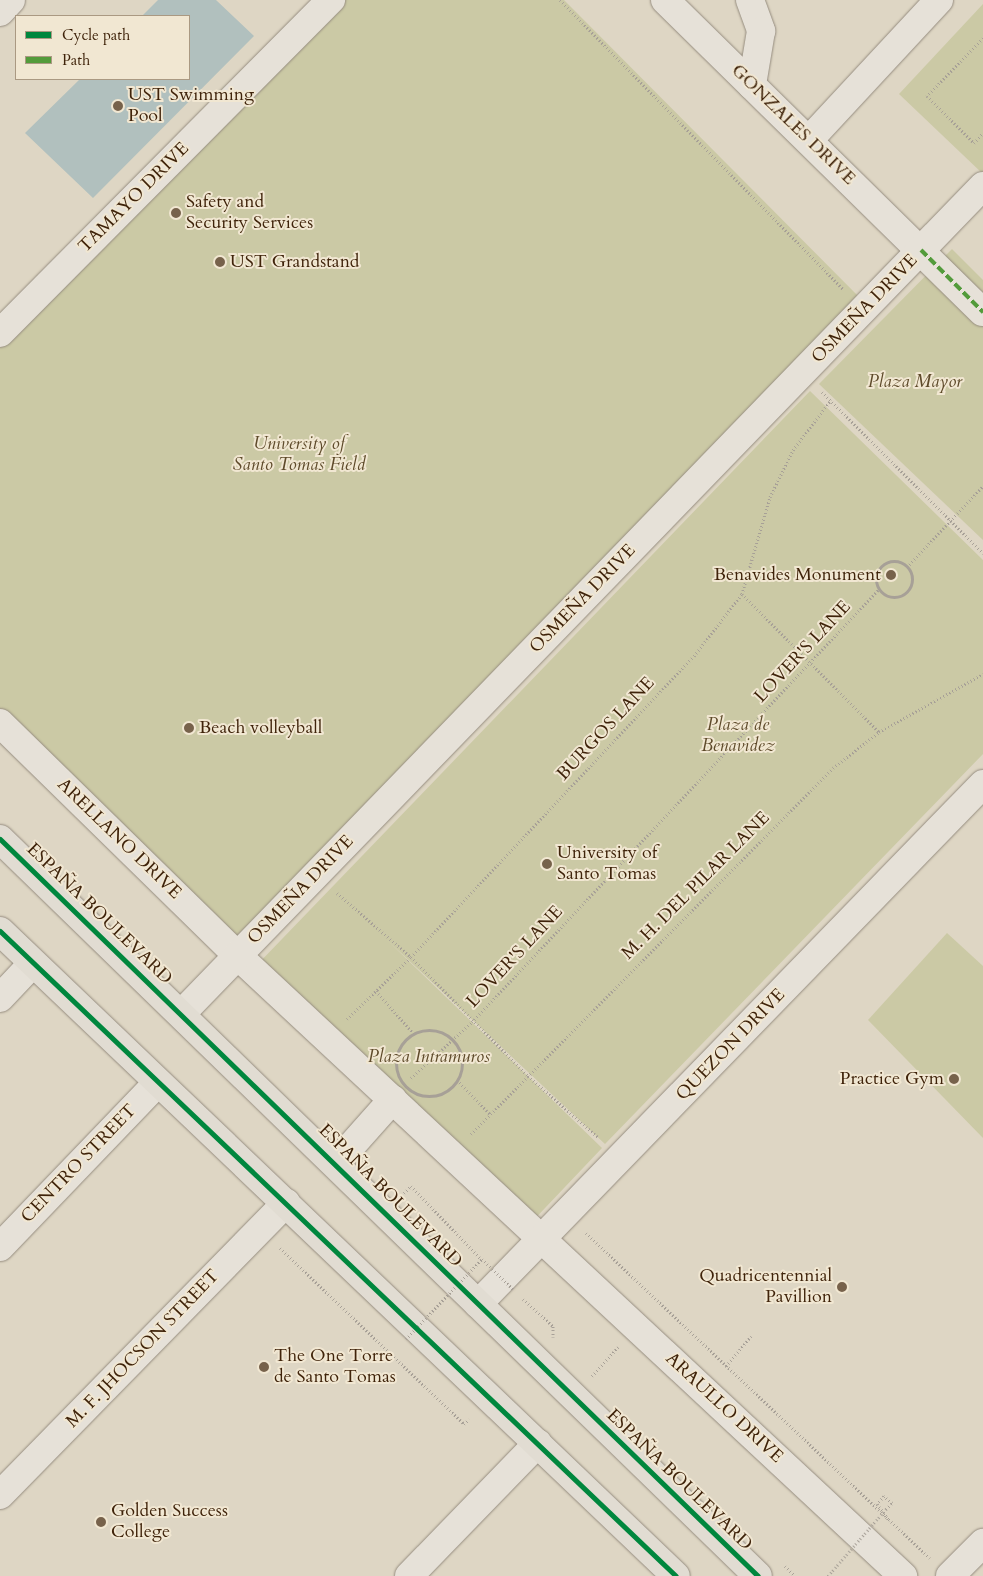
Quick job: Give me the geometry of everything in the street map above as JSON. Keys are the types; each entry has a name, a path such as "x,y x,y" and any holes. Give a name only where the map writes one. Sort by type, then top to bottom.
{"main road":[{"name":"ESPAÑA BOULEVARD","path":"0,839 183,1012 337,1162 478,1304 758,1576"},
{"path":"0,931 676,1576"}],"street":[{"path":"0,12 11,0"},
{"name":"TAMAYO DRIVE","path":"0,333 331,0"},
{"name":"GONZALES DRIVE","path":"665,0 983,312"},
{"path":"750,0 760,31 752,85"},
{"path":"809,140 939,0"},
{"name":"OSMEÑA DRIVE","path":"183,1012 801,374 929,258 983,186"},
{"name":"ARELLANO DRIVE","path":"0,723 237,955"},
{"name":"QUEZON DRIVE","path":"478,1304 544,1239 983,784"},
{"path":"237,955 399,1092 544,1239"},
{"path":"0,998 33,963"},
{"name":"CENTRO STREET","path":"0,1246 158,1082"},
{"path":"337,1162 399,1092"},
{"name":"M. F. JHOCSON STREET","path":"0,1496 286,1202"},
{"name":"ARAULLO DRIVE","path":"544,1239 903,1576"},
{"path":"409,1576 538,1443"},
{"path":"943,1570 983,1543"}],"path":[{"path":"560,0 849,295"},
{"path":"983,38 927,96 974,143 983,133"},
{"path":"801,374 831,400 983,553"},
{"path":"908,567 983,486"},
{"path":"897,561 908,567 912,584 906,593 895,597 879,589 876,578 886,563 897,561"},
{"path":"742,594 812,662 879,732"},
{"path":"317,874 411,958 472,1022 528,1076 622,1158"},
{"path":"376,991 414,1034"},
{"path":"437,1031 452,1040 462,1060 457,1080 440,1094 430,1096 399,1092 397,1057 414,1034 437,1031"},
{"path":"457,1080 490,1114"},
{"path":"411,1186 482,1260 553,1326"},
{"path":"567,1215 943,1570"},
{"path":"260,1229 464,1424"},
{"path":"406,1339 482,1260"},
{"path":"726,1366 751,1336"},
{"path":"828,1576 886,1509 892,1503 884,1496 876,1504 890,1521"}],"green space":[{"name":"University of Santo Tomas Field","path":"331,0 564,0 867,305 236,946 0,719 0,333"},
{"path":"983,4 983,174 899,94"},
{"name":"Plaza Mayor","path":"952,249 983,280 983,540 819,384"},
{"name":"Plaza de Benavidez","path":"810,391 983,560 983,754 605,1144 386,939 602,1148 527,1227 256,966"},
{"name":"Practice Gym","path":"947,933 983,966 983,1138 868,1020"}],"shaded area":[{"name":"UST Swimming Pool","path":"158,0 216,0 254,36 93,198 25,133 79,80 190,80 190,15 143,15"}],"marked path":[{"path":"921,250 983,312"}],"cycle path":[{"path":"0,839 758,1576"},
{"path":"0,931 676,1576"}],"place":[{"name":"UST Swimming Pool","path":"118,106"},
{"name":"Safety and Security Services","path":"176,213"},
{"name":"UST Grandstand","path":"220,262"},
{"name":"Benavides Monument","path":"891,575"},
{"name":"Beach volleyball","path":"189,728"},
{"name":"University of Santo Tomas","path":"547,864"},
{"name":"Practice Gym","path":"954,1079"},
{"name":"Quadricentennial Pavillion","path":"842,1287"},
{"name":"The One Torre de Santo Tomas","path":"264,1367"},
{"name":"Golden Success College","path":"101,1522"}],"park label":[{"name":"Plaza Intramuros","path":"429,1057"}]}
